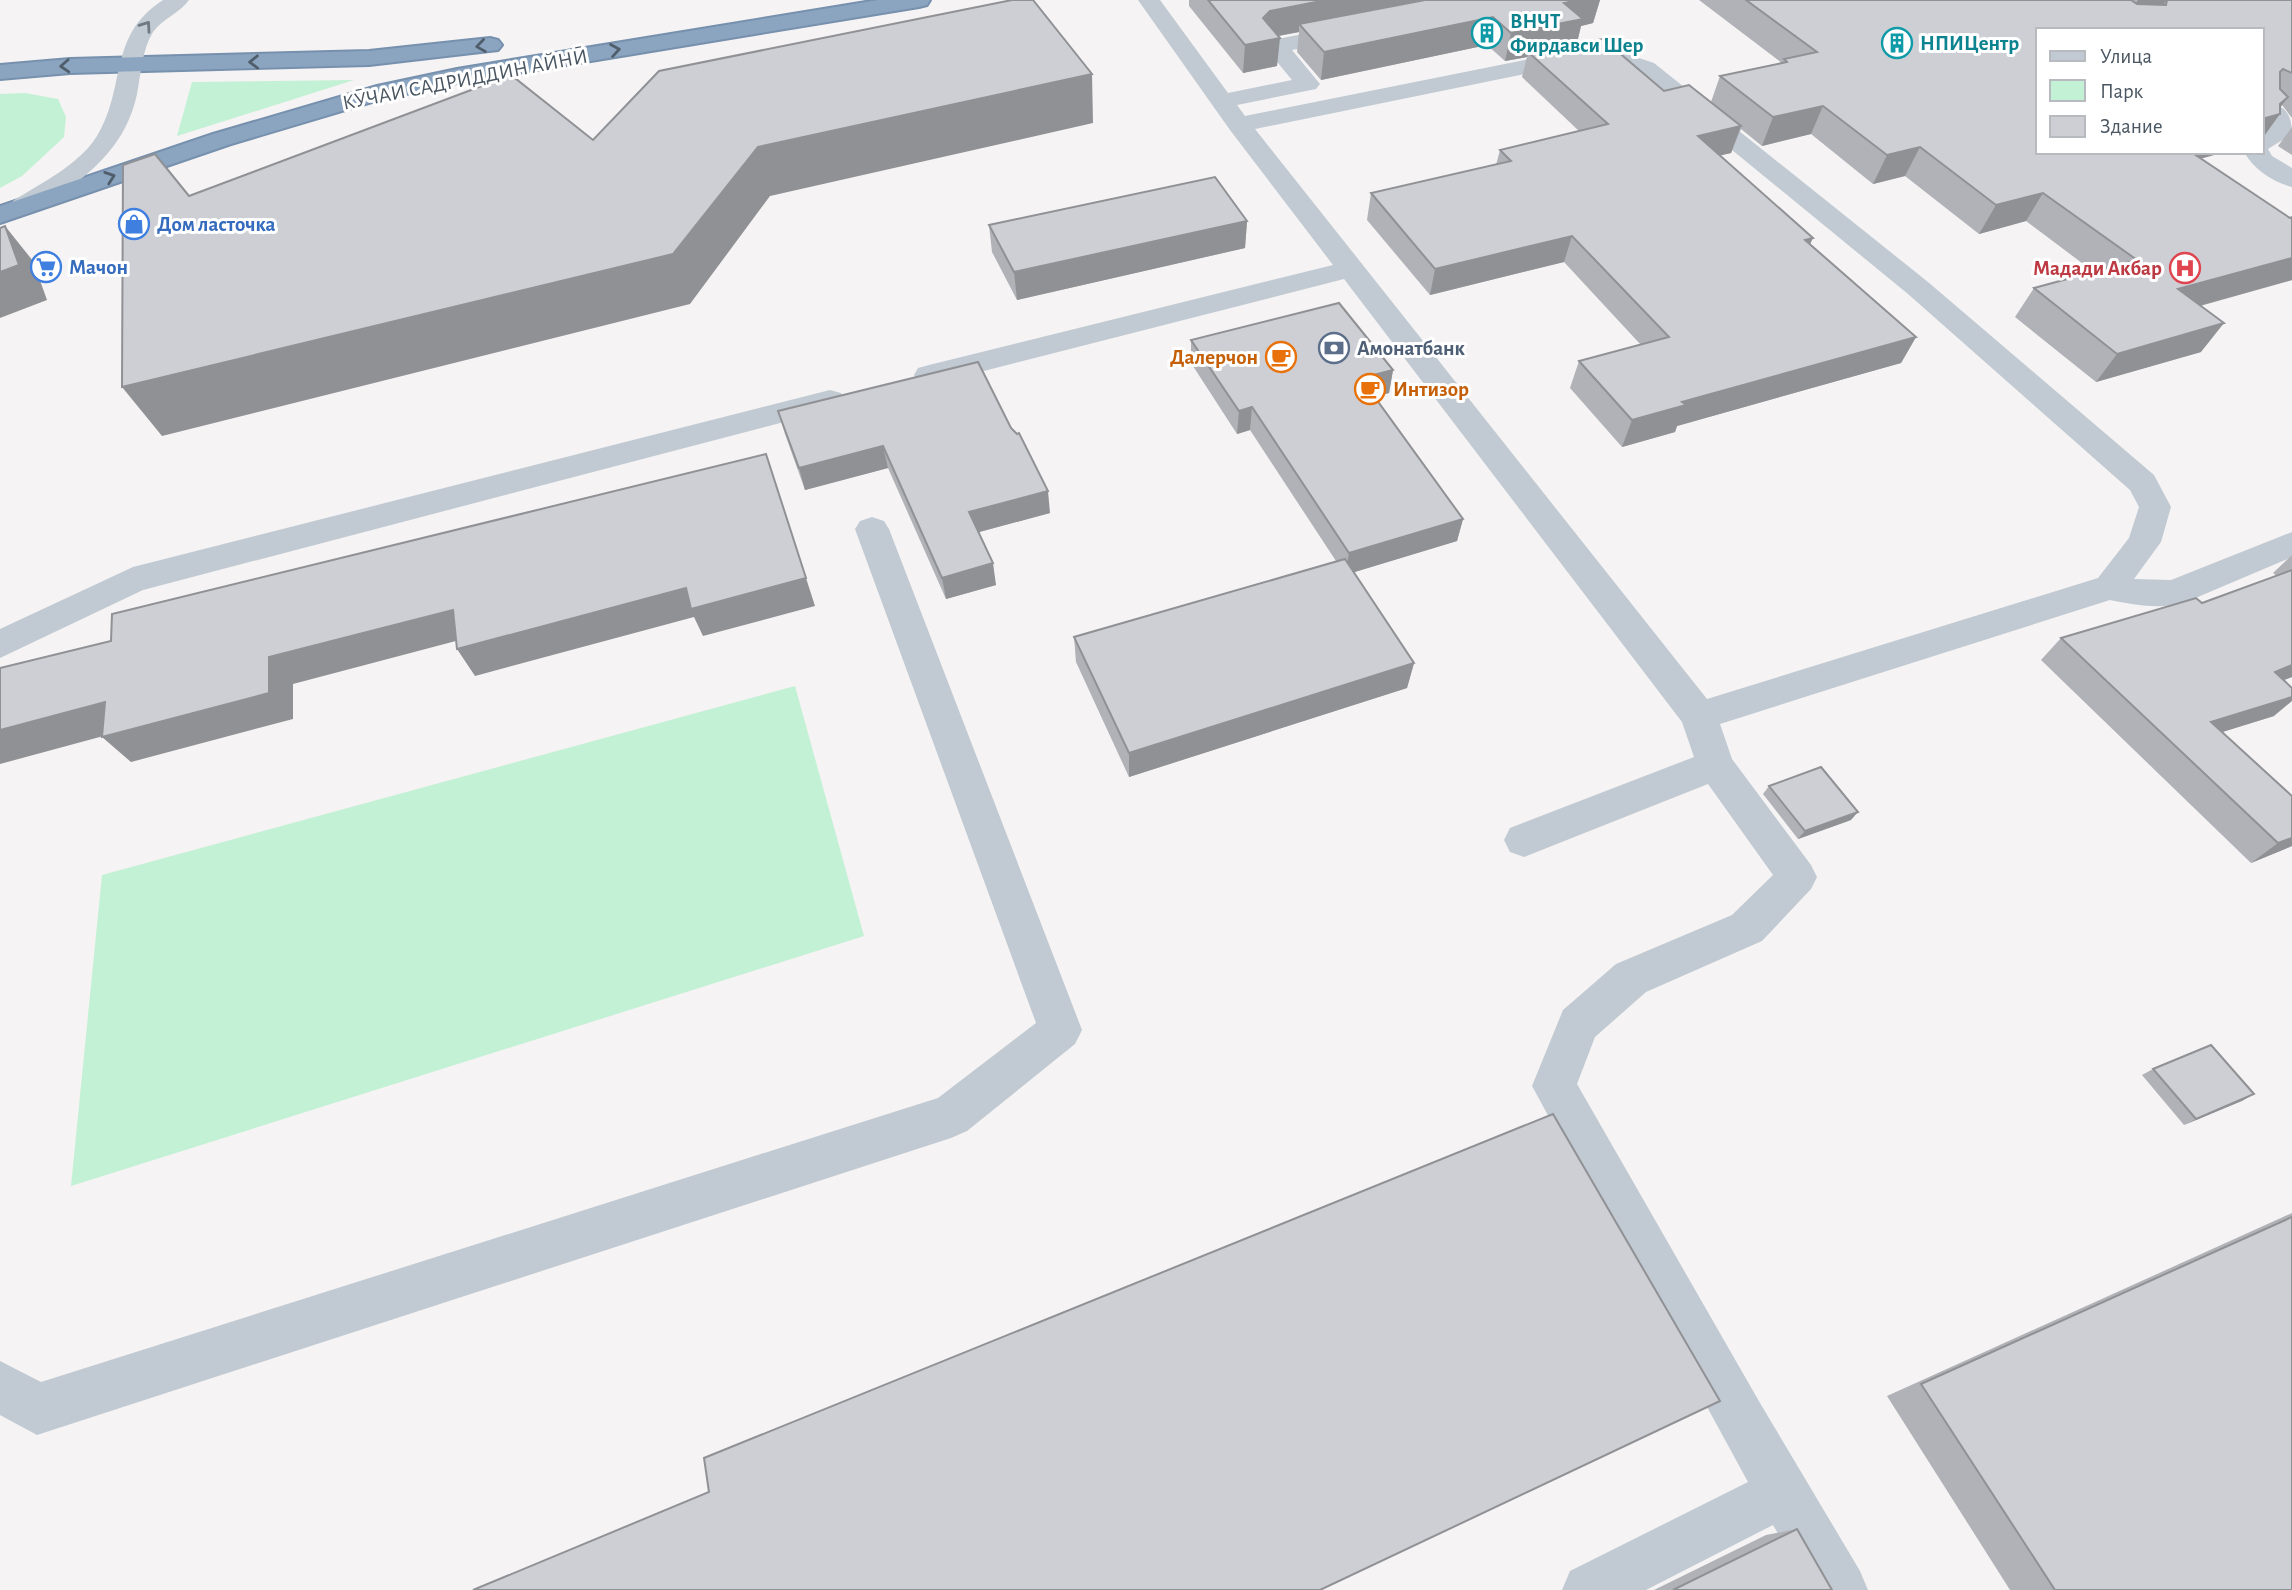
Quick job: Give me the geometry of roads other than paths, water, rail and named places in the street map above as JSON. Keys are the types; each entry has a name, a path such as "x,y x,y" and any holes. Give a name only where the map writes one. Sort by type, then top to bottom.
{"highway":[{"name":"КӮЧАИ САДРИДДИН АЙНӢ","path":"11,211 285,118 377,93 457,76 919,0"},
{"name":"КӮЧАИ САДРИДДИН АЙНӢ","path":"0,72 130,64 369,58 509,42"}],"street":[{"path":"11,211 68,176 101,148 116,124 141,30 149,19 178,0"},
{"path":"1149,0 1230,113 1699,716 1715,765 1797,877 1747,928 1631,978 1578,1024 1554,1086 1841,1590"},
{"path":"1230,113 1308,84 1276,46 1367,29"},
{"path":"1230,113 1589,54 1615,57 1646,68 1918,288 2143,483 2155,508 2144,542 2110,587"},
{"path":"2264,108 2279,117 2286,127 2264,142"},
{"path":"2259,154 2262,161 2292,179"},
{"path":"904,381 1351,269"},
{"path":"0,644 133,580 864,391"},
{"path":"0,1386 37,1409 951,1116 1060,1030 872,529"},
{"path":"1699,716 2110,587 2138,593 2174,593 2292,544"},
{"path":"1524,840 1715,765"},
{"path":"1589,1590 1784,1492"}],"place":[{"name":"ВНЧТ Фирдавси Шер","path":"1487,33"},
{"name":"НПИЦентр","path":"1897,43"},
{"name":"Дом ласточка","path":"134,224"},
{"name":"Мачон","path":"46,267"},
{"name":"Мадади Акбар","path":"2185,268"},
{"name":"Амонатбанк","path":"1334,348"},
{"name":"Далерчон","path":"1281,357"},
{"name":"Интизор","path":"1370,389"}]}
